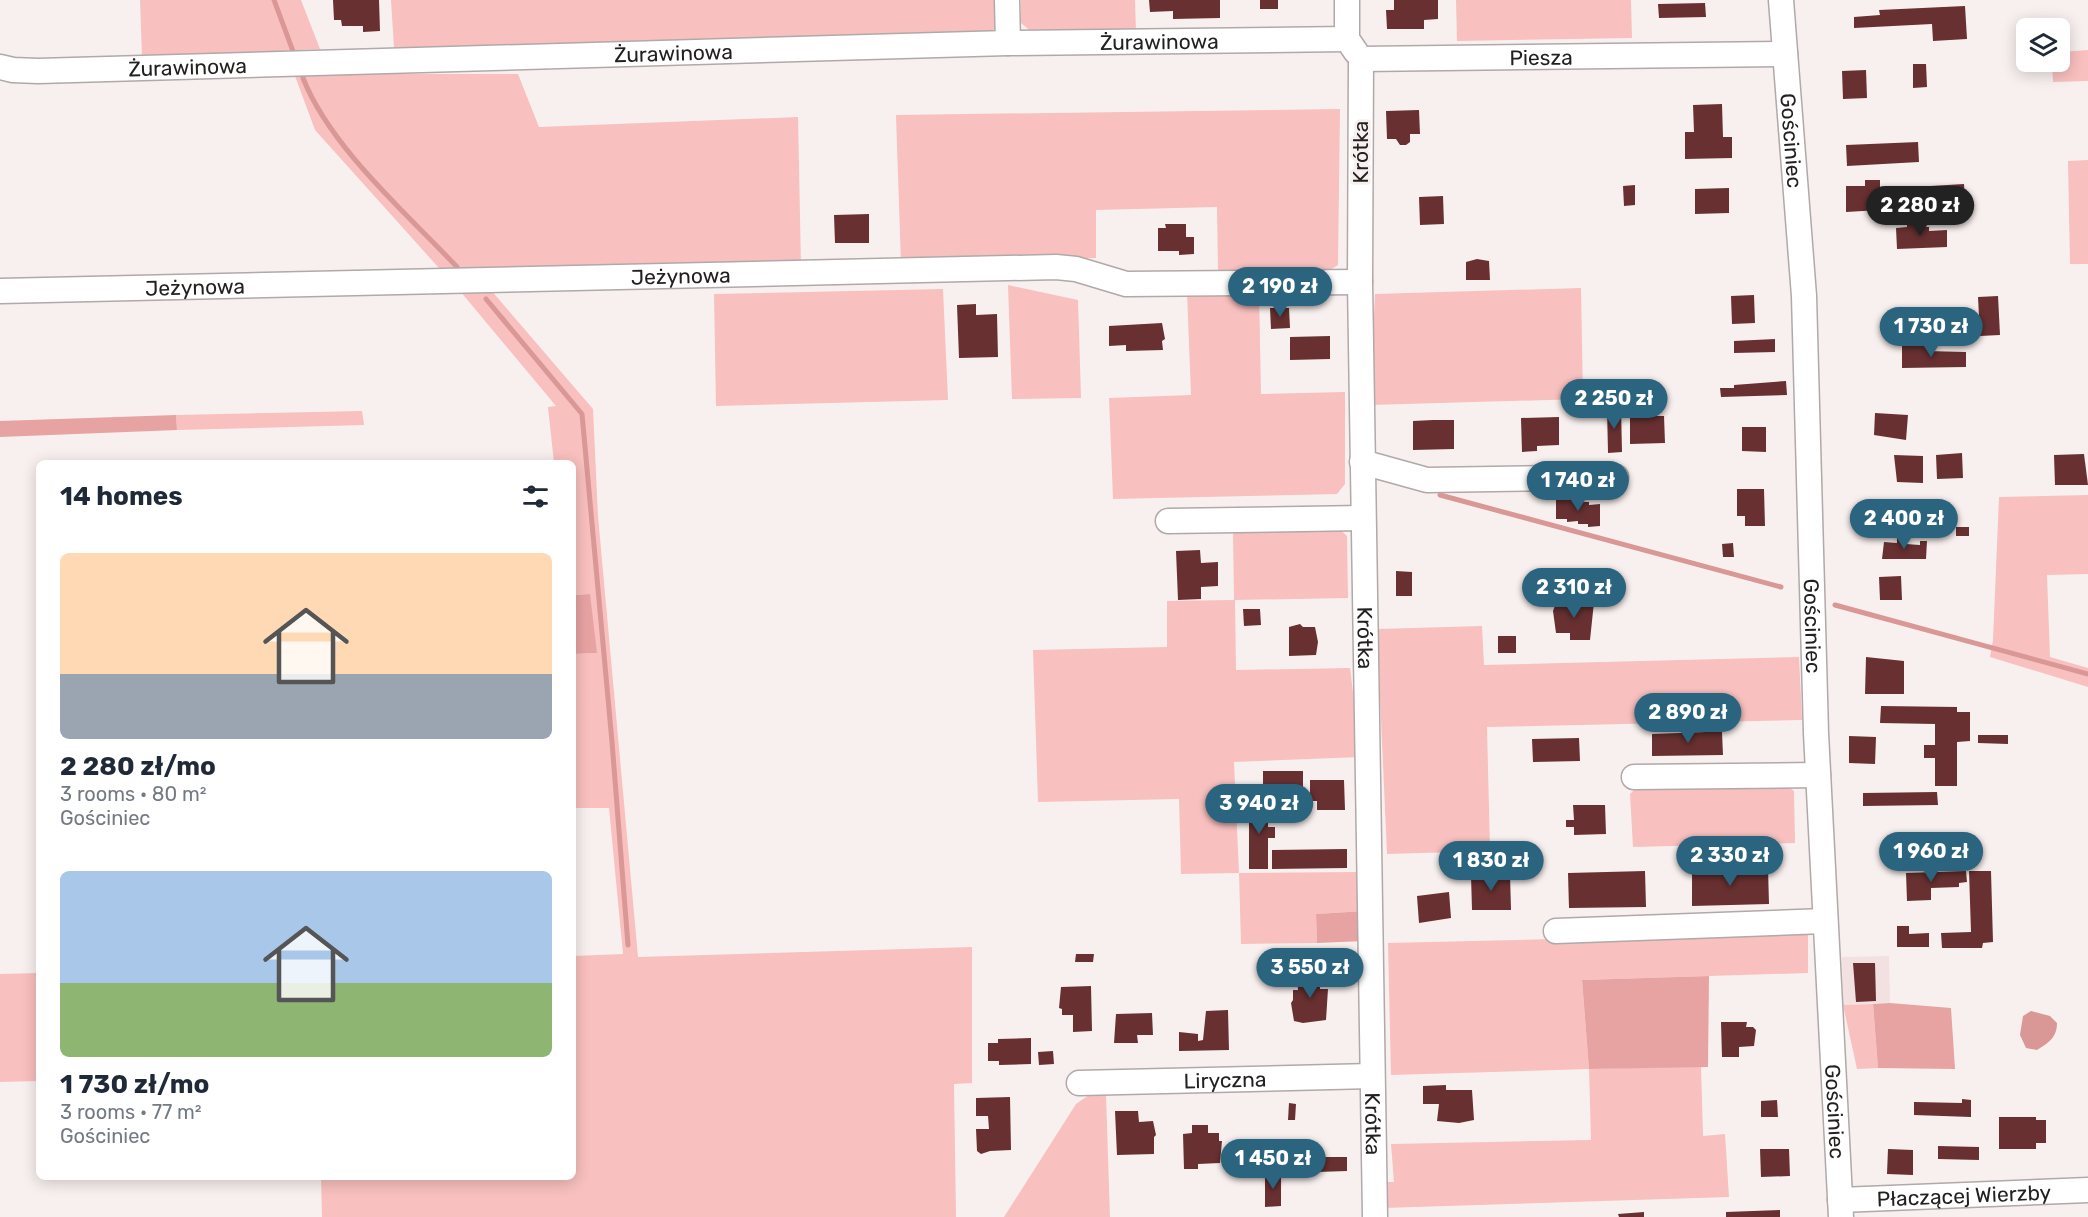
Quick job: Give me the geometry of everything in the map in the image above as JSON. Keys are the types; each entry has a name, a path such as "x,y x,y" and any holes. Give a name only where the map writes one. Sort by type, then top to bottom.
{"street":[{"path":"1007,0 1008,43"},
{"path":"1347,0 1354,49"},
{"name":"Gościniec","path":"1781,0 1804,296 1818,775 1841,1208"},
{"name":"Żurawinowa","path":"0,67 38,71 1008,43 1354,49"},
{"name":"Piesza","path":"1354,49 1785,54"},
{"name":"Krótka","path":"1354,49 1360,282 1375,1217"},
{"name":"Jeżynowa","path":"0,291 1056,267 1076,269 1126,284 1360,282"},
{"path":"1362,462 1427,480 1616,477"},
{"path":"1168,520 1363,518"},
{"path":"1634,777 1818,775"},
{"path":"1557,931 1825,921"},
{"name":"Liryczna","path":"1078,1083 1372,1076"},
{"name":"Płaczącej Wierzby","path":"1841,1208 2088,1190"}],"shaded area":[{"path":"140,0 301,0 320,49 142,57"},
{"path":"391,0 994,0 995,28 986,36 394,48"},
{"path":"1021,0 1135,0 1136,33 1034,34 1021,23"},
{"path":"1456,0 1631,0 1632,38 1457,41"},
{"path":"2088,50 2088,81 2053,82 2052,72 2070,72 2070,51"},
{"path":"315,74 518,74 539,127 798,117 801,266 447,277 315,130 295,76"},
{"path":"1340,109 1338,265 1330,270 1223,276 1218,269 1217,207 1096,210 1096,258 901,264 896,115"},
{"path":"2088,160 2088,264 2070,264 2068,161"},
{"path":"1008,285 1078,300 1081,398 1012,399"},
{"path":"1581,288 1583,399 1370,405 1375,294"},
{"path":"490,289 593,409 598,516 638,957 972,947 972,1083 954,1084 956,1217 322,1217 321,1180 576,1180 576,956 623,954 609,808 576,808 576,654 596,653 589,594 576,595 576,460 554,460 548,407 556,406 460,291"},
{"path":"943,289 948,400 716,406 714,294"},
{"path":"1259,291 1261,394 1345,392 1345,484 1337,494 1113,499 1109,398 1191,395 1187,292"},
{"path":"362,411 364,425 177,430 176,415"},
{"path":"176,415 177,430 0,437 0,421"},
{"path":"2088,495 2088,574 2047,575 2050,657 2088,668 2088,687 1990,657 1993,640 1999,497"},
{"path":"1337,527 1347,536 1348,598 1235,600 1236,670 1350,668 1361,757 1234,762 1239,873 1181,874 1179,799 1038,802 1033,650 1167,647 1167,601 1234,600 1233,529"},
{"path":"590,594 597,653 576,654 576,595"},
{"path":"1482,626 1484,665 1799,657 1802,720 1487,727 1490,851 1387,854 1377,629"},
{"path":"1780,781 1794,791 1795,843 1633,847 1630,794 1640,784"},
{"path":"1359,872 1365,911 1316,914 1317,943 1241,944 1239,873"},
{"path":"1365,911 1365,941 1317,943 1316,914"},
{"path":"1808,933 1808,973 1582,980 1589,1069 1391,1075 1388,943"},
{"path":"1889,956 1890,1003 1843,1005 1842,957"},
{"path":"36,973 36,1081 0,1082 0,974"},
{"path":"1709,976 1708,1067 1589,1069 1582,980"},
{"path":"1890,1003 1951,1008 1955,1069 1878,1068 1873,1004"},
{"path":"1873,1004 1878,1068 1857,1069 1843,1005"},
{"path":"2031,1011 2050,1016 2057,1023 2054,1036 2037,1050 2026,1048 2020,1035 2023,1016"},
{"path":"1701,1066 1703,1136 1725,1134 1729,1197 1383,1208 1384,1182 1394,1182 1391,1144 1591,1140 1589,1069"},
{"path":"1089,1095 1106,1095 1110,1217 1004,1217 1076,1104"}],"building":[{"path":"333,0 379,0 380,31 363,32 363,26 342,26 341,20 334,20"},
{"path":"1149,0 1220,0 1220,18 1173,19 1173,11 1150,12"},
{"path":"1260,0 1278,0 1278,9 1260,9"},
{"path":"1394,0 1438,0 1438,19 1424,20 1424,29 1387,29 1386,10 1394,10"},
{"path":"1705,3 1706,17 1659,18 1658,4"},
{"path":"1965,6 1967,39 1933,41 1932,24 1854,28 1854,17 1880,15 1879,10"},
{"path":"1913,64 1926,64 1927,87 1913,88"},
{"path":"1866,70 1867,98 1843,99 1842,71"},
{"path":"1722,104 1723,137 1732,137 1732,158 1685,159 1685,132 1694,132 1693,105"},
{"path":"1419,110 1420,134 1410,134 1410,142 1406,145 1400,145 1396,139 1387,139 1386,111"},
{"path":"1918,142 1919,162 1847,166 1846,145"},
{"path":"1865,180 1880,180 1880,210 1846,212 1846,186 1865,186"},
{"path":"1964,184 1965,200 1931,203 1930,186"},
{"path":"1635,185 1635,205 1624,206 1623,186"},
{"path":"1729,188 1729,213 1695,214 1695,189"},
{"path":"1443,196 1444,224 1420,225 1419,197"},
{"path":"869,214 869,243 835,243 834,215"},
{"path":"1919,221 1919,227 1929,227 1929,231 1947,230 1947,247 1897,249 1896,228 1907,227 1907,222"},
{"path":"1165,224 1186,224 1186,237 1194,237 1194,254 1179,255 1179,251 1158,251 1158,228 1166,228"},
{"path":"1477,259 1489,261 1490,280 1466,280 1466,262"},
{"path":"1754,295 1755,323 1732,324 1731,296"},
{"path":"1998,296 2000,335 1980,336 1978,297"},
{"path":"976,304 976,315 997,314 998,357 959,358 957,305"},
{"path":"1270,308 1289,308 1290,328 1271,329"},
{"path":"1926,313 1926,327 1888,327 1887,314"},
{"path":"1162,323 1165,339 1162,341 1163,350 1126,351 1126,345 1109,346 1109,326"},
{"path":"1330,336 1330,359 1290,360 1290,337"},
{"path":"1775,339 1775,352 1734,353 1734,341"},
{"path":"1902,345 1927,346 1927,351 1966,352 1966,367 1902,368"},
{"path":"1786,381 1787,395 1721,397 1720,388"},
{"path":"1607,408 1621,408 1622,452 1608,453"},
{"path":"1875,413 1908,415 1906,440 1874,435"},
{"path":"1630,416 1664,416 1665,443 1630,444"},
{"path":"1559,417 1559,445 1537,446 1537,451 1522,452 1521,418"},
{"path":"1454,420 1454,449 1413,450 1413,421"},
{"path":"1742,427 1766,427 1766,452 1742,451"},
{"path":"1962,453 1963,478 1937,479 1936,455"},
{"path":"2084,454 2088,485 2055,485 2054,455"},
{"path":"1894,455 1923,456 1923,483 1897,482"},
{"path":"1737,489 1764,489 1765,526 1745,526 1745,516 1737,516"},
{"path":"1556,496 1578,499 1578,502 1589,502 1589,505 1600,504 1600,526 1588,527 1588,524 1578,524 1578,521 1567,522 1567,519 1556,519"},
{"path":"1919,501 1919,507 1923,509 1945,509 1944,520 1922,520 1922,526 1913,526 1913,521 1904,521 1904,502"},
{"path":"1956,527 1969,527 1969,536 1956,536"},
{"path":"1897,536 1907,537 1906,544 1920,545 1920,541 1927,541 1926,559 1882,559 1884,542 1897,543"},
{"path":"1733,543 1734,557 1723,557 1722,544"},
{"path":"1200,550 1201,563 1218,562 1218,586 1201,587 1201,599 1178,600 1176,551"},
{"path":"1396,571 1412,572 1412,596 1396,596"},
{"path":"1901,576 1902,600 1880,600 1879,577"},
{"path":"1572,599 1594,602 1590,640 1570,640 1570,633 1556,633 1553,611 1556,603 1569,603"},
{"path":"1243,609 1260,609 1261,625 1244,626"},
{"path":"1300,624 1303,627 1315,627 1318,642 1316,655 1289,656 1289,627"},
{"path":"1498,636 1516,636 1516,653 1498,653"},
{"path":"1866,657 1904,661 1904,694 1865,694"},
{"path":"1881,706 1957,707 1957,712 1970,712 1970,741 1957,742 1957,786 1935,786 1935,758 1924,758 1924,745 1935,745 1935,724 1880,723"},
{"path":"1722,732 1723,755 1652,756 1652,734"},
{"path":"1978,735 2008,735 2008,744 1978,743"},
{"path":"1849,736 1876,737 1875,764 1849,763"},
{"path":"1579,738 1580,761 1533,762 1532,739"},
{"path":"1263,771 1303,771 1303,787 1263,787"},
{"path":"1310,780 1344,780 1345,810 1317,810 1317,801 1310,801"},
{"path":"1937,792 1938,805 1863,806 1863,793"},
{"path":"1249,801 1268,801 1268,827 1275,827 1275,838 1268,838 1268,869 1249,869"},
{"path":"1573,805 1605,805 1606,834 1574,835 1574,827 1566,827 1566,820 1574,820"},
{"path":"1347,849 1347,868 1272,869 1272,850"},
{"path":"1768,868 1769,904 1692,906 1692,870"},
{"path":"1645,871 1646,907 1569,908 1568,873"},
{"path":"1966,871 1967,882 1959,883 1959,887 1931,888 1931,900 1907,901 1906,873"},
{"path":"1969,871 1991,871 1993,942 1983,943 1982,948 1942,948 1941,933 1971,932"},
{"path":"1510,874 1511,910 1472,910 1471,875"},
{"path":"1449,892 1451,918 1419,923 1417,896"},
{"path":"1897,926 1909,926 1909,934 1929,933 1929,947 1897,947"},
{"path":"1076,954 1094,954 1093,962 1075,962"},
{"path":"1853,963 1875,963 1876,1001 1856,1002"},
{"path":"1320,973 1320,989 1328,989 1326,1020 1303,1023 1294,1021 1291,1003 1293,990 1298,990 1297,974"},
{"path":"1091,986 1092,1031 1073,1032 1073,1015 1062,1015 1062,1009 1059,1008 1061,987"},
{"path":"1228,1010 1229,1050 1179,1051 1179,1032 1198,1034 1198,1041 1203,1040 1206,1011"},
{"path":"1152,1013 1153,1035 1137,1035 1138,1043 1114,1043 1116,1014"},
{"path":"1721,1022 1747,1022 1746,1027 1753,1027 1756,1030 1754,1046 1739,1047 1739,1057 1722,1057"},
{"path":"1031,1038 1031,1064 999,1065 999,1061 988,1061 988,1043 998,1043 998,1039"},
{"path":"1053,1051 1054,1064 1039,1065 1038,1052"},
{"path":"1446,1085 1446,1090 1472,1090 1474,1120 1459,1123 1437,1121 1439,1104 1423,1104 1423,1086"},
{"path":"1010,1097 1011,1150 981,1154 977,1151 976,1129 989,1129 988,1116 976,1116 976,1098"},
{"path":"1962,1099 1971,1100 1971,1117 1914,1115 1914,1102 1962,1103"},
{"path":"1777,1100 1778,1117 1761,1117 1761,1101"},
{"path":"1289,1103 1296,1104 1295,1120 1288,1120"},
{"path":"1115,1111 1138,1111 1139,1122 1153,1121 1156,1135 1154,1154 1117,1155"},
{"path":"1999,1117 2036,1117 2036,1120 2046,1120 2046,1143 2036,1143 2036,1149 1999,1149"},
{"path":"1192,1125 1208,1125 1208,1133 1219,1133 1219,1141 1222,1141 1220,1163 1198,1164 1198,1169 1184,1169 1183,1134 1192,1133"},
{"path":"1938,1146 1979,1147 1979,1160 1938,1159"},
{"path":"1760,1149 1789,1149 1790,1176 1761,1177"},
{"path":"1888,1149 1913,1150 1913,1175 1887,1174"},
{"path":"1315,1152 1323,1152 1324,1157 1347,1157 1347,1171 1288,1173 1288,1160 1315,1159"},
{"path":"1265,1174 1281,1174 1281,1206 1265,1207"},
{"path":"1780,1210 1780,1217 1726,1217 1726,1212"},
{"path":"1644,1212 1644,1217 1619,1217 1618,1214"}],"waterway":[{"path":"274,0 294,54"},
{"path":"303,78 315,104 350,154 457,267"},
{"path":"486,299 582,414 628,945"},
{"path":"1440,495 1781,587"},
{"path":"1835,605 2088,674"}]}
